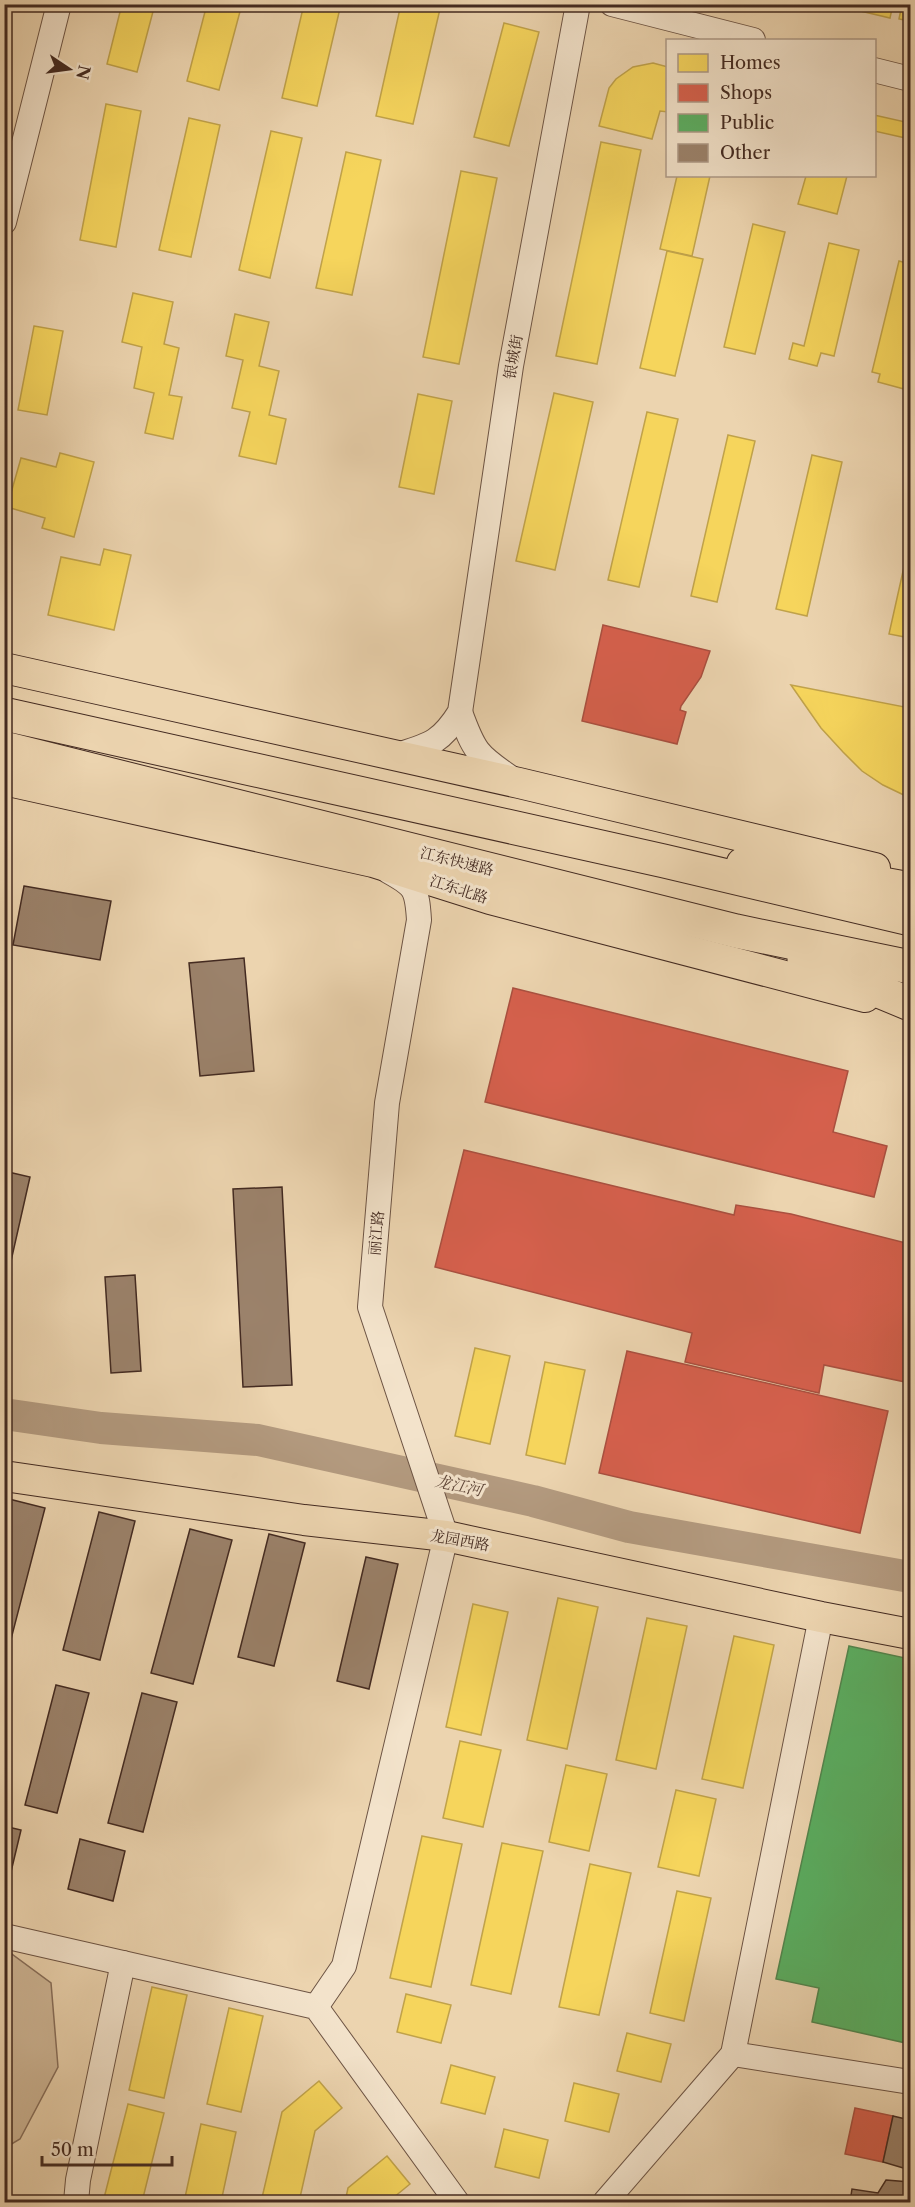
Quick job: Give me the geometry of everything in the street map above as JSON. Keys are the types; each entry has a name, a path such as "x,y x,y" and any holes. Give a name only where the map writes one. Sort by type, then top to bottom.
{"highway":[{"path":"4,714 664,861 910,919"},
{"name":"江东快速路","path":"4,748 736,931 910,967"},
{"path":"664,861 785,866 910,889"},
{"path":"736,931 910,1007"}],"main road":[{"path":"4,668 519,783 910,876"},
{"name":"江东北路","path":"4,780 373,862 490,899 910,1007"},
{"name":"龙园西路","path":"4,1476 304,1520 446,1536 910,1634"}],"street":[{"path":"4,222 59,4"},
{"name":"银城街","path":"394,756 428,745 448,731 460,712 511,366 578,4"},
{"path":"612,4 749,39"},
{"path":"876,70 910,79"},
{"name":"银城街","path":"460,712 471,742 483,759 519,783"},
{"name":"丽江路","path":"373,862 409,883 417,899 419,920 387,1103 370,1307 446,1536"},
{"path":"419,920 435,900 455,892 490,899"},
{"path":"316,2007 344,1966 446,1536"},
{"path":"605,2202 733,2054 821,1617"},
{"path":"4,1936 316,2007 457,2202"},
{"path":"76,2202 123,1963"},
{"path":"733,2054 910,2082"}],"shaded area":[{"path":"5,1951 51,1983 58,2067 20,2139 5,2148"}],"building: Homes":[{"path":"122,4 155,4 137,72 107,64"},
{"path":"207,4 242,4 219,90 187,81"},
{"path":"304,4 341,4 317,106 282,98"},
{"path":"401,4 420,4 440,9 413,124 376,116"},
{"path":"839,4 893,4 890,18 839,6"},
{"path":"902,4 910,4 910,21 899,19"},
{"path":"504,23 539,32 509,146 474,137"},
{"path":"653,63 666,66 666,112 660,111 652,139 599,126 609,88 616,79 633,67"},
{"path":"106,104 141,111 116,247 80,240"},
{"path":"876,115 910,123 910,139 876,131"},
{"path":"189,118 220,125 191,257 159,250"},
{"path":"271,131 302,138 270,278 239,270"},
{"path":"601,142 641,150 597,364 556,356"},
{"path":"346,152 381,160 352,295 316,288"},
{"path":"461,171 497,178 459,364 423,357"},
{"path":"677,177 710,177 692,256 660,249"},
{"path":"806,177 847,177 837,214 798,204"},
{"path":"753,224 785,232 755,354 724,347"},
{"path":"829,243 859,250 834,356 821,353 817,366 789,359 793,343 804,346"},
{"path":"667,251 703,259 675,376 640,368"},
{"path":"899,261 910,264 910,361 904,389 878,382 880,374 872,372"},
{"path":"133,293 173,302 164,344 179,348 169,395 182,397 173,439 145,433 154,393 134,388 142,347 122,342"},
{"path":"235,314 269,322 259,366 279,371 269,415 286,419 276,464 239,456 250,412 232,408 243,360 226,356"},
{"path":"34,326 63,331 47,415 18,410"},
{"path":"554,393 593,402 555,570 516,561"},
{"path":"418,394 452,401 434,494 399,487"},
{"path":"647,412 678,419 639,587 608,580"},
{"path":"728,435 755,441 717,602 691,596"},
{"path":"60,453 94,462 74,537 42,528 45,518 7,507 21,458 56,467"},
{"path":"812,455 842,462 807,616 776,609"},
{"path":"910,540 910,638 889,634"},
{"path":"104,549 131,555 114,630 48,615 61,557 100,565"},
{"path":"791,685 910,708 910,798 883,785 862,771 821,728"},
{"path":"475,1348 510,1356 490,1444 455,1436"},
{"path":"545,1362 585,1370 565,1464 526,1455"},
{"path":"558,1598 598,1607 567,1749 527,1740"},
{"path":"473,1604 508,1612 481,1735 446,1727"},
{"path":"647,1618 687,1626 656,1769 616,1760"},
{"path":"734,1636 774,1645 743,1788 702,1779"},
{"path":"460,1741 501,1750 483,1827 443,1818"},
{"path":"566,1765 607,1774 589,1851 549,1842"},
{"path":"676,1790 716,1799 699,1876 658,1867"},
{"path":"422,1836 462,1844 431,1987 390,1978"},
{"path":"502,1843 543,1851 511,1994 471,1985"},
{"path":"590,1864 631,1873 599,2015 559,2007"},
{"path":"677,1891 711,1898 684,2021 650,2013"},
{"path":"152,1987 187,1995 164,2098 129,2090"},
{"path":"406,1994 451,2005 441,2043 397,2032"},
{"path":"229,2008 263,2016 241,2112 207,2104"},
{"path":"627,2033 671,2044 661,2082 617,2071"},
{"path":"451,2065 495,2077 485,2114 441,2103"},
{"path":"319,2081 342,2108 315,2131 299,2202 261,2202 282,2112"},
{"path":"574,2083 619,2094 609,2132 565,2121"},
{"path":"128,2104 164,2113 142,2202 103,2202"},
{"path":"201,2124 236,2132 221,2202 184,2202"},
{"path":"504,2129 548,2140 539,2178 495,2167"},
{"path":"387,2156 410,2184 388,2202 345,2202 348,2188"}],"building: Shops":[{"path":"603,625 710,651 701,677 681,706 680,710 686,712 677,744 582,721"},
{"path":"513,988 848,1071 833,1132 887,1146 874,1197 485,1102"},
{"path":"464,1150 734,1215 736,1205 791,1214 910,1244 910,1383 824,1365 819,1393 685,1362 692,1333 435,1267"},
{"path":"627,1351 888,1411 860,1533 599,1473"},
{"path":"855,2108 893,2116 883,2162 845,2154"}],"building: Public":[{"path":"849,1646 910,1659 910,2044 812,2022 819,1988 776,1979"}],"building: Other":[{"path":"24,886 111,901 100,960 13,945"},
{"path":"244,958 254,1071 200,1076 189,963"},
{"path":"4,1171 30,1177 4,1292"},
{"path":"282,1187 292,1385 243,1387 233,1189"},
{"path":"135,1275 141,1371 111,1373 105,1277"},
{"path":"9,1499 45,1508 9,1647 4,1646 4,1516"},
{"path":"99,1512 135,1521 100,1660 63,1650"},
{"path":"190,1529 232,1540 193,1684 151,1673"},
{"path":"269,1534 305,1543 274,1666 238,1657"},
{"path":"366,1557 398,1564 369,1689 337,1681"},
{"path":"56,1685 89,1693 57,1813 25,1805"},
{"path":"142,1693 177,1702 143,1832 108,1823"},
{"path":"4,1826 21,1830 9,1880 4,1879"},
{"path":"80,1839 125,1851 113,1901 68,1889"},
{"path":"893,2116 910,2120 910,2170 883,2162"},
{"path":"886,2180 910,2182 910,2202 850,2202 852,2189 878,2193"}],"waterway":[{"name":"龙江河","path":"4,1414 101,1428 258,1440 533,1501 629,1527 910,1577"}]}
